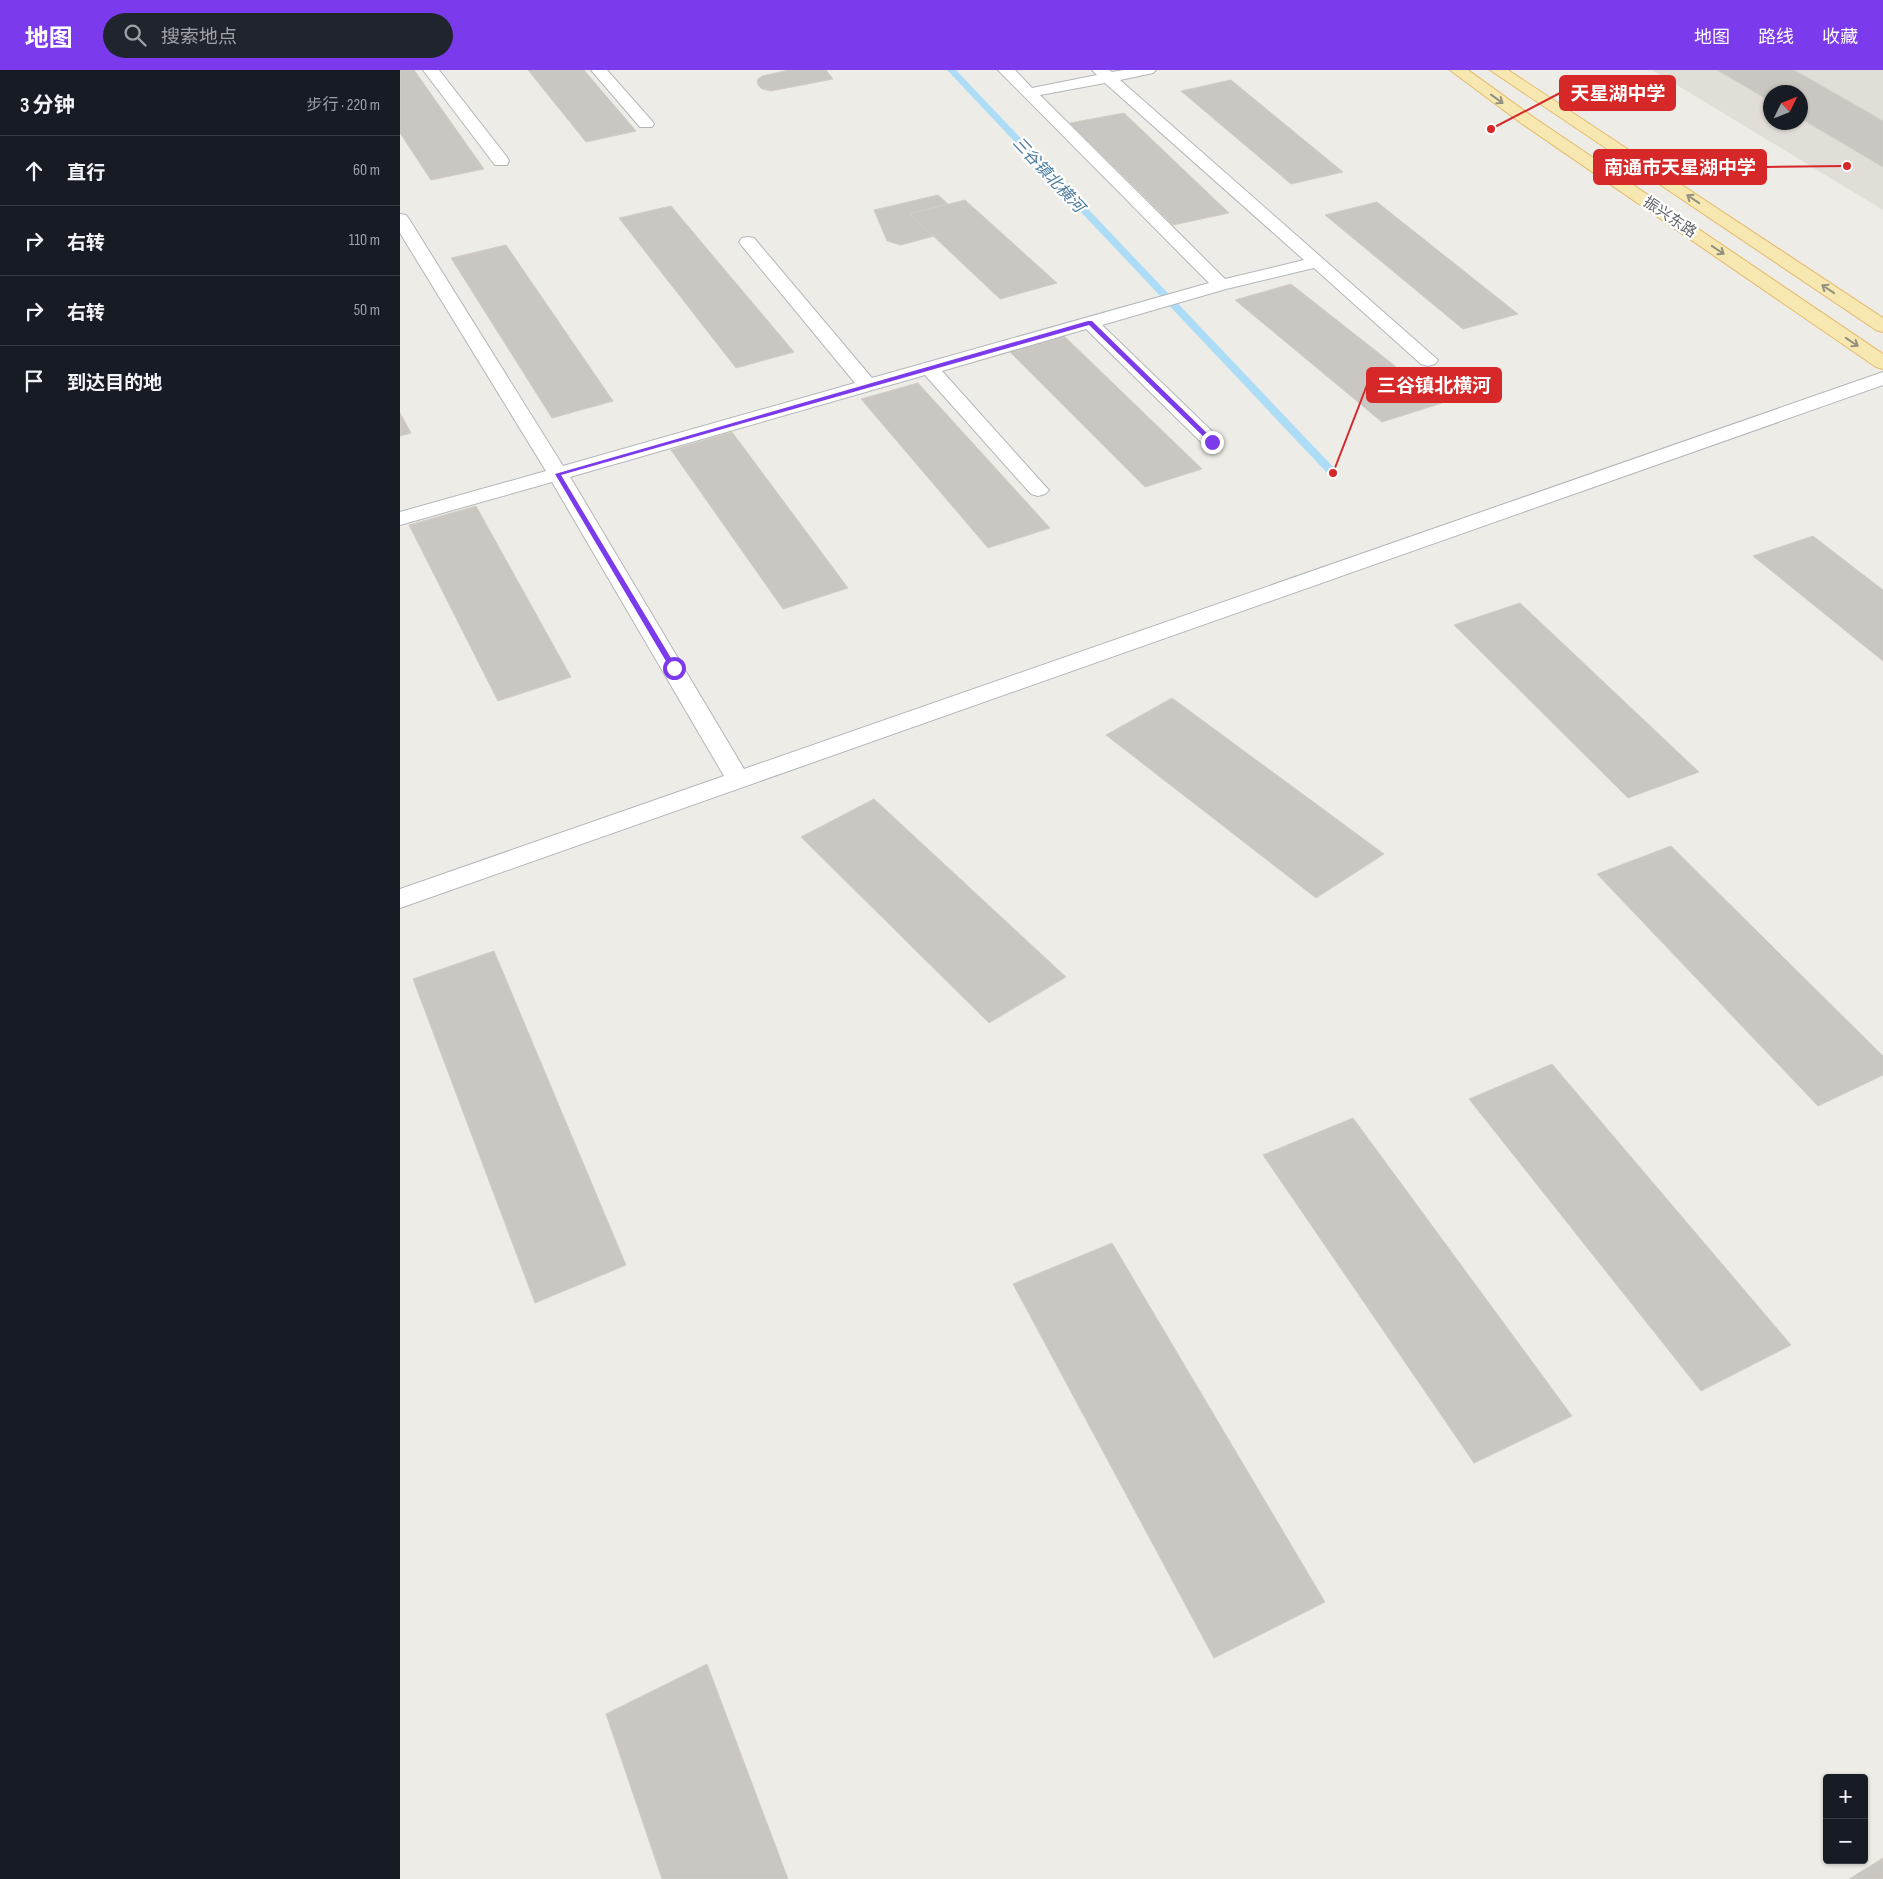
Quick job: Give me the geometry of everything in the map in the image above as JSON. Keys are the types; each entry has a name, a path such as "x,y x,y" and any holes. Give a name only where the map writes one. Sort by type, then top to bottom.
{"main road":[{"name":"振兴东路","path":"1458,70 1527,120 1883,363"},
{"name":"振兴东路","path":"1498,70 1883,326"}],"street":[{"path":"431,70 501,161"},
{"path":"599,70 646,124"},
{"path":"1006,70 1221,286"},
{"path":"1030,94 1105,74 1148,70"},
{"path":"1105,74 1428,360"},
{"path":"400,219 558,474 739,781"},
{"path":"748,242 868,386"},
{"path":"400,518 1159,303 1317,262"},
{"path":"1090,323 1212,442"},
{"path":"929,368 1038,490"},
{"path":"400,899 1883,378"}],"shaded area":[{"path":"1652,70 1883,70 1883,210"}],"building":[{"path":"400,70 414,70 484,169 431,180 400,133"},
{"path":"528,70 584,70 636,131 586,142"},
{"path":"789,70 826,70 833,79 771,91 762,89 758,85 757,80 762,76"},
{"path":"1717,70 1794,70 1883,121 1883,167 1808,123 1808,85 1763,85 1763,97"},
{"path":"1231,80 1343,172 1291,184 1181,91"},
{"path":"1124,113 1229,213 1173,225 1070,123"},
{"path":"938,195 948,204 910,214 934,236 901,245 887,241 874,210"},
{"path":"965,200 1057,283 1000,299 910,214"},
{"path":"1377,202 1518,314 1463,329 1325,215"},
{"path":"671,206 794,352 736,368 619,218"},
{"path":"506,245 613,401 552,418 451,258"},
{"path":"1291,284 1442,403 1382,422 1235,300"},
{"path":"1062,334 1202,469 1145,487 1008,350"},
{"path":"918,383 1050,528 988,548 861,399"},
{"path":"400,413 411,433 400,436"},
{"path":"732,432 848,588 783,609 671,450"},
{"path":"476,506 571,677 498,701 409,525"},
{"path":"1813,536 1883,590 1883,661 1753,556"},
{"path":"1520,603 1699,772 1628,798 1454,625"},
{"path":"1172,698 1384,854 1316,898 1106,735"},
{"path":"874,799 1066,977 989,1023 801,837"},
{"path":"1671,846 1883,1056 1883,1075 1818,1106 1597,874"},
{"path":"494,951 626,1265 535,1303 413,979"},
{"path":"1552,1064 1791,1345 1701,1391 1469,1099"},
{"path":"1353,1118 1572,1416 1474,1463 1263,1155"},
{"path":"1112,1243 1325,1602 1214,1658 1013,1284"},
{"path":"707,1664 788,1879 662,1879 606,1714"},
{"path":"1883,1858 1883,1879 1849,1879"}],"waterway":[{"name":"三谷镇北横河","path":"951,70 1333,473"}],"place":[{"name":"天星湖中学","path":"1491,129"},
{"name":"南通市天星湖中学","path":"1847,166"},
{"name":"三谷镇北横河","path":"1333,473"}],"route":[{"path":"674,668 558,474 1090,323 1212,442"}]}
